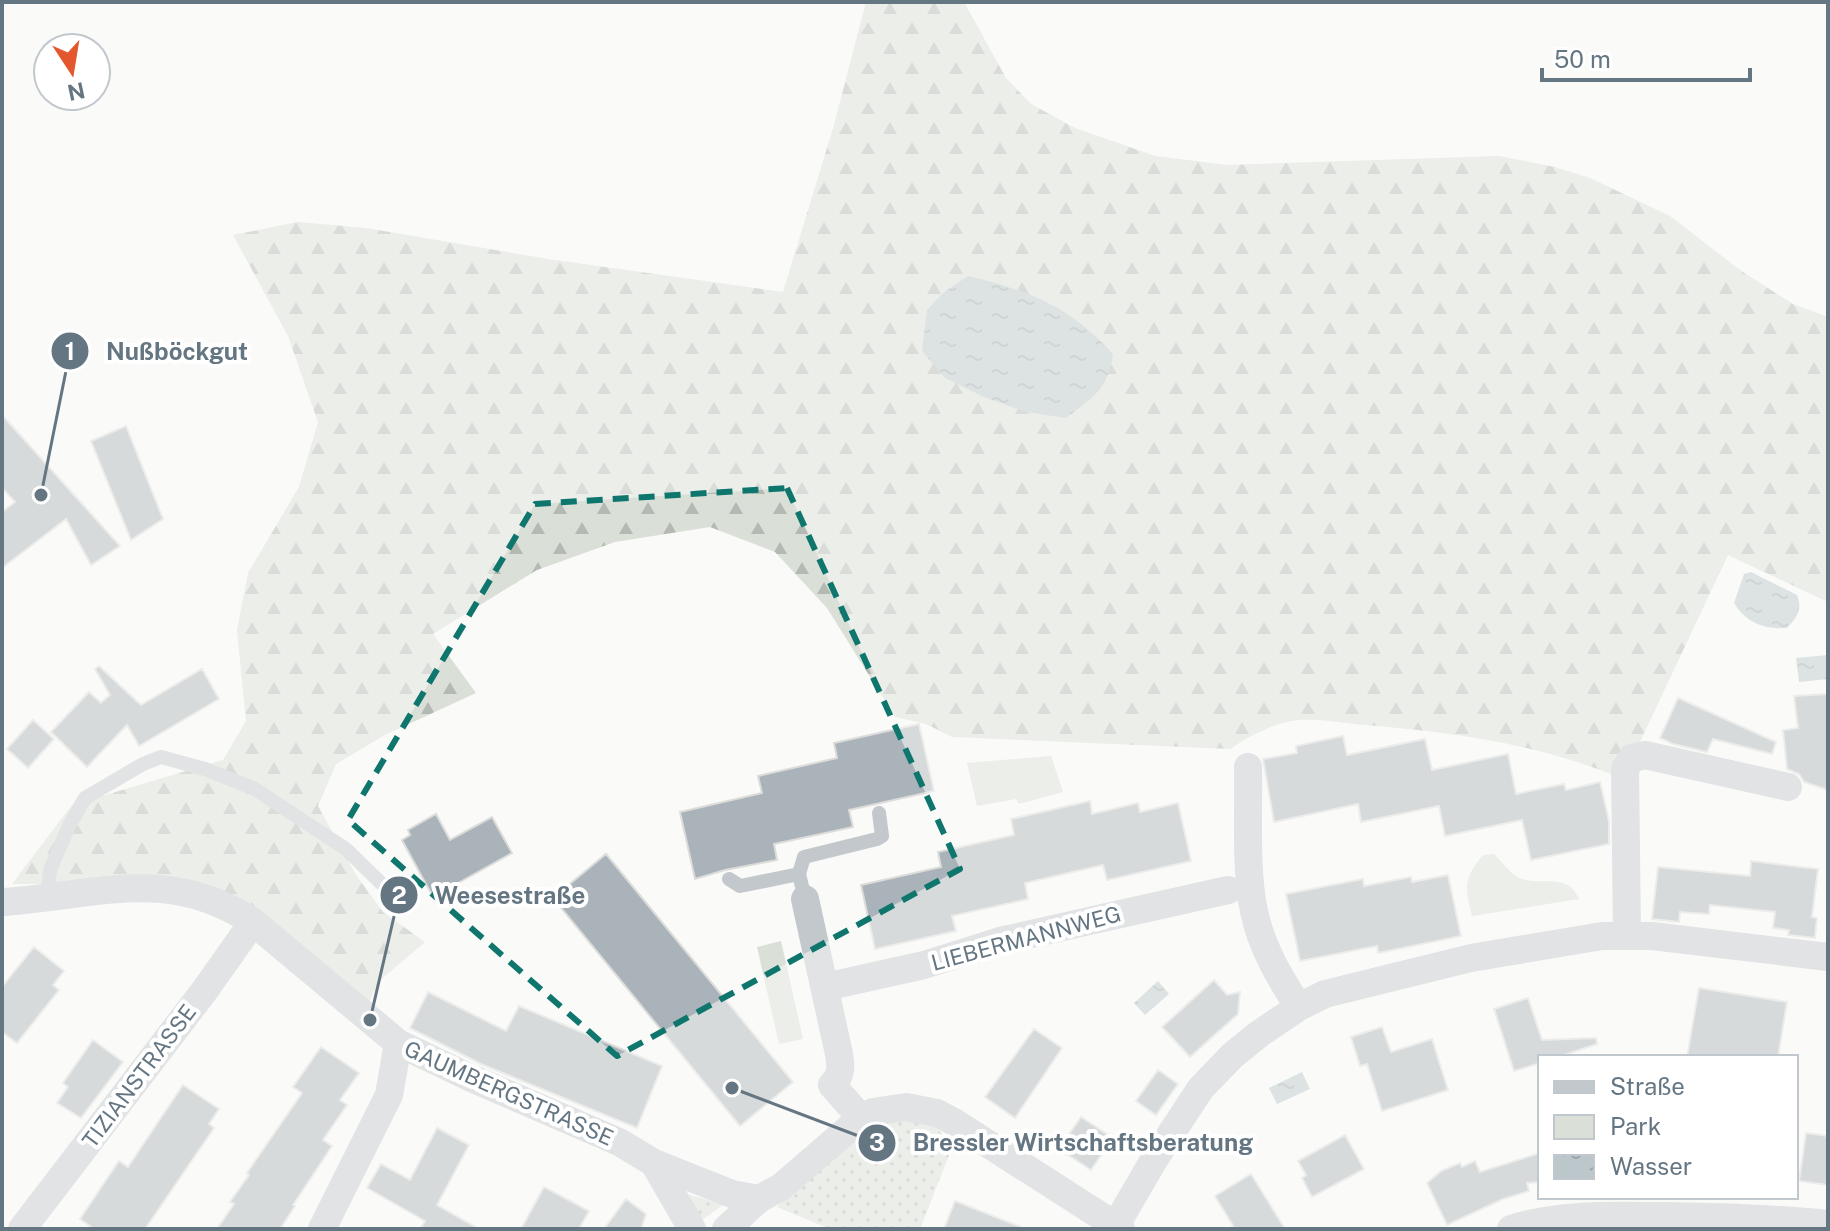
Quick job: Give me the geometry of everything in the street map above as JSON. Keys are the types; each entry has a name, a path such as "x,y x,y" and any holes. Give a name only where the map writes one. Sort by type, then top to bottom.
{"street":[{"path":"1627,935 1625,769 1632,758 1645,755 1788,787"},
{"path":"1248,767 1252,907 1265,946 1299,1007"},
{"path":"802,886 841,1067 839,1078 832,1085 861,1118"},
{"name":"GAUMBERGSTRASSE","path":"2,902 154,887 207,897 232,908 398,1043 619,1142 654,1163 692,1229"},
{"name":"LIEBERMANNWEG","path":"825,987 924,965 1000,941 1228,890"},
{"name":"TIZIANSTRASSE","path":"22,1229 205,990 253,922"},
{"path":"726,1229 759,1199 781,1187 861,1118 873,1112 906,1107 937,1113 1119,1227 1163,1145 1201,1088 1233,1055 1299,1007 1325,994 1471,958 1602,936 1627,935 1828,957"},
{"path":"322,1229 389,1095 398,1043"},
{"path":"654,1163 732,1194 759,1199"},
{"path":"1511,1229 1546,1220 1612,1216 1715,1217 1828,1224"}],"lane":[{"path":"47,896 50,870 85,798 161,757 205,769 255,789 346,849 386,888"},
{"path":"729,879 740,886 802,886 804,857 882,836 879,813"}],"highlighted area":[{"path":"787,488 960,869 617,1056 348,820 535,504"}],"green space":[{"path":"866,2 964,2 1006,78 1031,104 1075,128 1155,156 1227,165 1499,156 1555,167 1590,178 1670,216 1740,270 1793,304 1828,317 1828,602 1728,555 1638,746 1611,774 1551,754 1490,740 1318,720 1291,721 1275,726 1230,749 952,737 926,724 895,717 827,608 775,552 710,527 615,542 537,570 433,634 476,693 385,735 336,764 318,806 356,875 383,912 425,942 378,982 367,1008 261,920 152,884 12,884 72,805 223,760 246,721 237,630 248,573 299,487 318,422 288,336 233,235 298,222 366,228 548,259 783,292 834,125"},
{"path":"1051,756 1063,792 1019,804 1016,799 977,806 967,763"},
{"path":"1494,854 1518,877 1568,885 1579,899 1472,916 1467,890 1469,877 1483,855"},
{"path":"781,941 803,1039 779,1044 757,947"},
{"path":"903,1119 933,1126 943,1135 951,1150 920,1229 830,1229 777,1207 851,1142 867,1132"},
{"path":"686,1194 724,1204 698,1223"}],"water":[{"path":"968,276 1011,288 1047,303 1097,337 1113,354 1111,366 1098,392 1066,418 1026,412 984,397 945,378 922,351 927,310 944,292"},
{"path":"1751,572 1797,595 1798,613 1787,628 1771,628 1756,623 1734,603 1744,574"},
{"path":"1828,655 1828,679 1799,682 1796,658"},
{"path":"1158,981 1169,994 1145,1015 1134,1003"},
{"path":"1302,1072 1310,1089 1277,1104 1269,1088"}],"building":[{"path":"2,415 120,546 91,565 66,519 2,568 2,512 15,502 2,488"},
{"path":"126,426 163,519 131,540 91,441"},
{"path":"99,666 141,705 202,669 219,699 139,746 127,725 87,767 51,732 89,692 101,703 110,695 95,669"},
{"path":"1828,694 1828,790 1804,782 1799,774 1787,769 1783,730 1798,728 1794,696"},
{"path":"1678,698 1776,742 1772,754 1713,739 1707,752 1660,738"},
{"path":"33,720 54,739 28,768 7,749"},
{"path":"919,724 934,791 849,810 853,827 774,844 777,860 695,879 680,812 762,793 758,776 837,758 834,743"},
{"path":"1343,736 1347,755 1425,739 1432,770 1508,754 1516,794 1564,784 1566,790 1600,782 1609,821 1609,844 1531,860 1522,820 1445,836 1439,806 1361,822 1358,804 1274,822 1263,759 1297,753 1296,746"},
{"path":"1090,801 1092,814 1138,803 1140,812 1178,803 1191,861 1107,880 1103,865 1025,883 1028,899 952,916 956,931 875,949 861,885 941,867 938,852 1014,835 1011,819"},
{"path":"436,814 450,840 492,817 512,853 433,897 402,840 410,835 408,830"},
{"path":"606,854 793,1082 740,1126 553,898"},
{"path":"1751,861 1818,869 1812,917 1817,918 1815,938 1788,935 1789,930 1773,928 1775,912 1710,905 1709,914 1680,912 1679,922 1652,919 1658,867 1750,876"},
{"path":"1448,875 1461,936 1378,953 1377,946 1300,961 1286,894 1363,879 1364,886 1411,877 1412,882"},
{"path":"34,947 64,971 53,985 59,990 17,1043 2,1032 2,987"},
{"path":"1214,980 1227,995 1240,992 1238,1014 1190,1057 1162,1027"},
{"path":"1699,988 1787,1002 1778,1055 1687,1055"},
{"path":"428,992 506,1031 519,1006 662,1066 637,1128 481,1064 410,1028"},
{"path":"1528,998 1542,1040 1596,1038 1597,1044 1564,1055 1538,1055 1538,1064 1514,1071 1494,1009"},
{"path":"1382,1027 1391,1052 1432,1039 1448,1090 1382,1111 1367,1064 1360,1066 1351,1037"},
{"path":"1034,1029 1062,1048 1015,1118 985,1097"},
{"path":"93,1040 123,1062 81,1118 57,1103 68,1087 63,1083"},
{"path":"321,1047 359,1073 340,1100 347,1105 323,1140 332,1146 280,1229 217,1229 234,1204 230,1202 249,1175 247,1173 302,1093 293,1087"},
{"path":"1158,1070 1178,1084 1156,1115 1136,1101"},
{"path":"183,1085 219,1109 209,1124 214,1128 145,1229 94,1229 80,1219 119,1161 128,1167"},
{"path":"1081,1117 1113,1138 1091,1170 1059,1149"},
{"path":"437,1128 469,1145 437,1205 479,1229 420,1229 425,1221 367,1188 381,1164 410,1180"},
{"path":"1806,1133 1828,1136 1828,1185 1799,1181"},
{"path":"1345,1135 1364,1169 1312,1197 1302,1178 1306,1175 1298,1161"},
{"path":"1538,1154 1538,1182 1527,1183 1529,1191 1503,1199 1447,1225 1427,1183 1441,1171 1460,1163 1462,1167 1475,1161 1480,1172"},
{"path":"1251,1174 1285,1229 1235,1229 1215,1196"},
{"path":"544,1187 589,1211 579,1229 521,1229"},
{"path":"626,1199 646,1214 641,1229 604,1229"},
{"path":"955,1201 1021,1227 1021,1229 944,1229"}],"place":[{"name":"Nußböckgut","path":"41,495"},
{"name":"Weesestraße","path":"370,1020"},
{"name":"Bressler Wirtschaftsberatung","path":"732,1088"}]}
